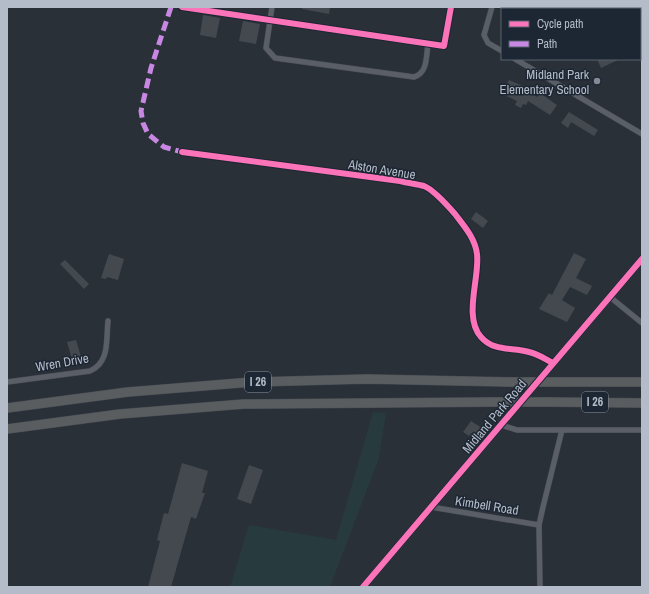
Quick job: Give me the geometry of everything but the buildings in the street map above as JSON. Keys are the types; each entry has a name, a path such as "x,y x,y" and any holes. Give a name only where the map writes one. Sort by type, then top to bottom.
{"highway":[{"name":"I 26","path":"7,408 128,392 252,382 367,379 511,382 642,382"},
{"name":"I 26","path":"7,429 120,414 244,404 642,402"}],"street":[{"path":"182,7 444,46 451,7"},
{"path":"272,7 266,48 275,58 414,77 419,76 424,70 428,44"},
{"path":"492,7 484,35 488,44 501,51"},
{"path":"517,60 642,134"},
{"name":"Alston Avenue","path":"182,152 400,181 425,187 437,195 450,209 472,239 477,253 477,269 472,298 473,313 475,325 480,337 494,346 506,350 527,351 541,356 553,363"},
{"name":"Midland Park Road","path":"363,587 642,259"},
{"path":"610,297 642,323"},
{"name":"Wren Drive","path":"7,382 90,371 94,369 104,359 108,321"},
{"path":"501,425 517,430 642,430"},
{"path":"540,587 540,525 562,430"},
{"name":"Kimbell Road","path":"431,507 540,525"}],"green space":[{"path":"373,412 386,413 379,458 330,587 230,587 249,525 336,540"}],"marked path":[{"path":"171,7 151,68 141,111 143,123 148,134 164,147 182,152"}],"cycle path":[{"path":"182,7 444,46 451,7"},
{"path":"182,152 400,181 428,188 441,198 455,214 469,232 476,248 477,263 473,297 473,319 476,329 481,337 486,342 497,347 532,353 553,363"},
{"path":"363,587 642,259"}],"place":[{"name":"Midland Park Elementary School","path":"597,81"}]}
